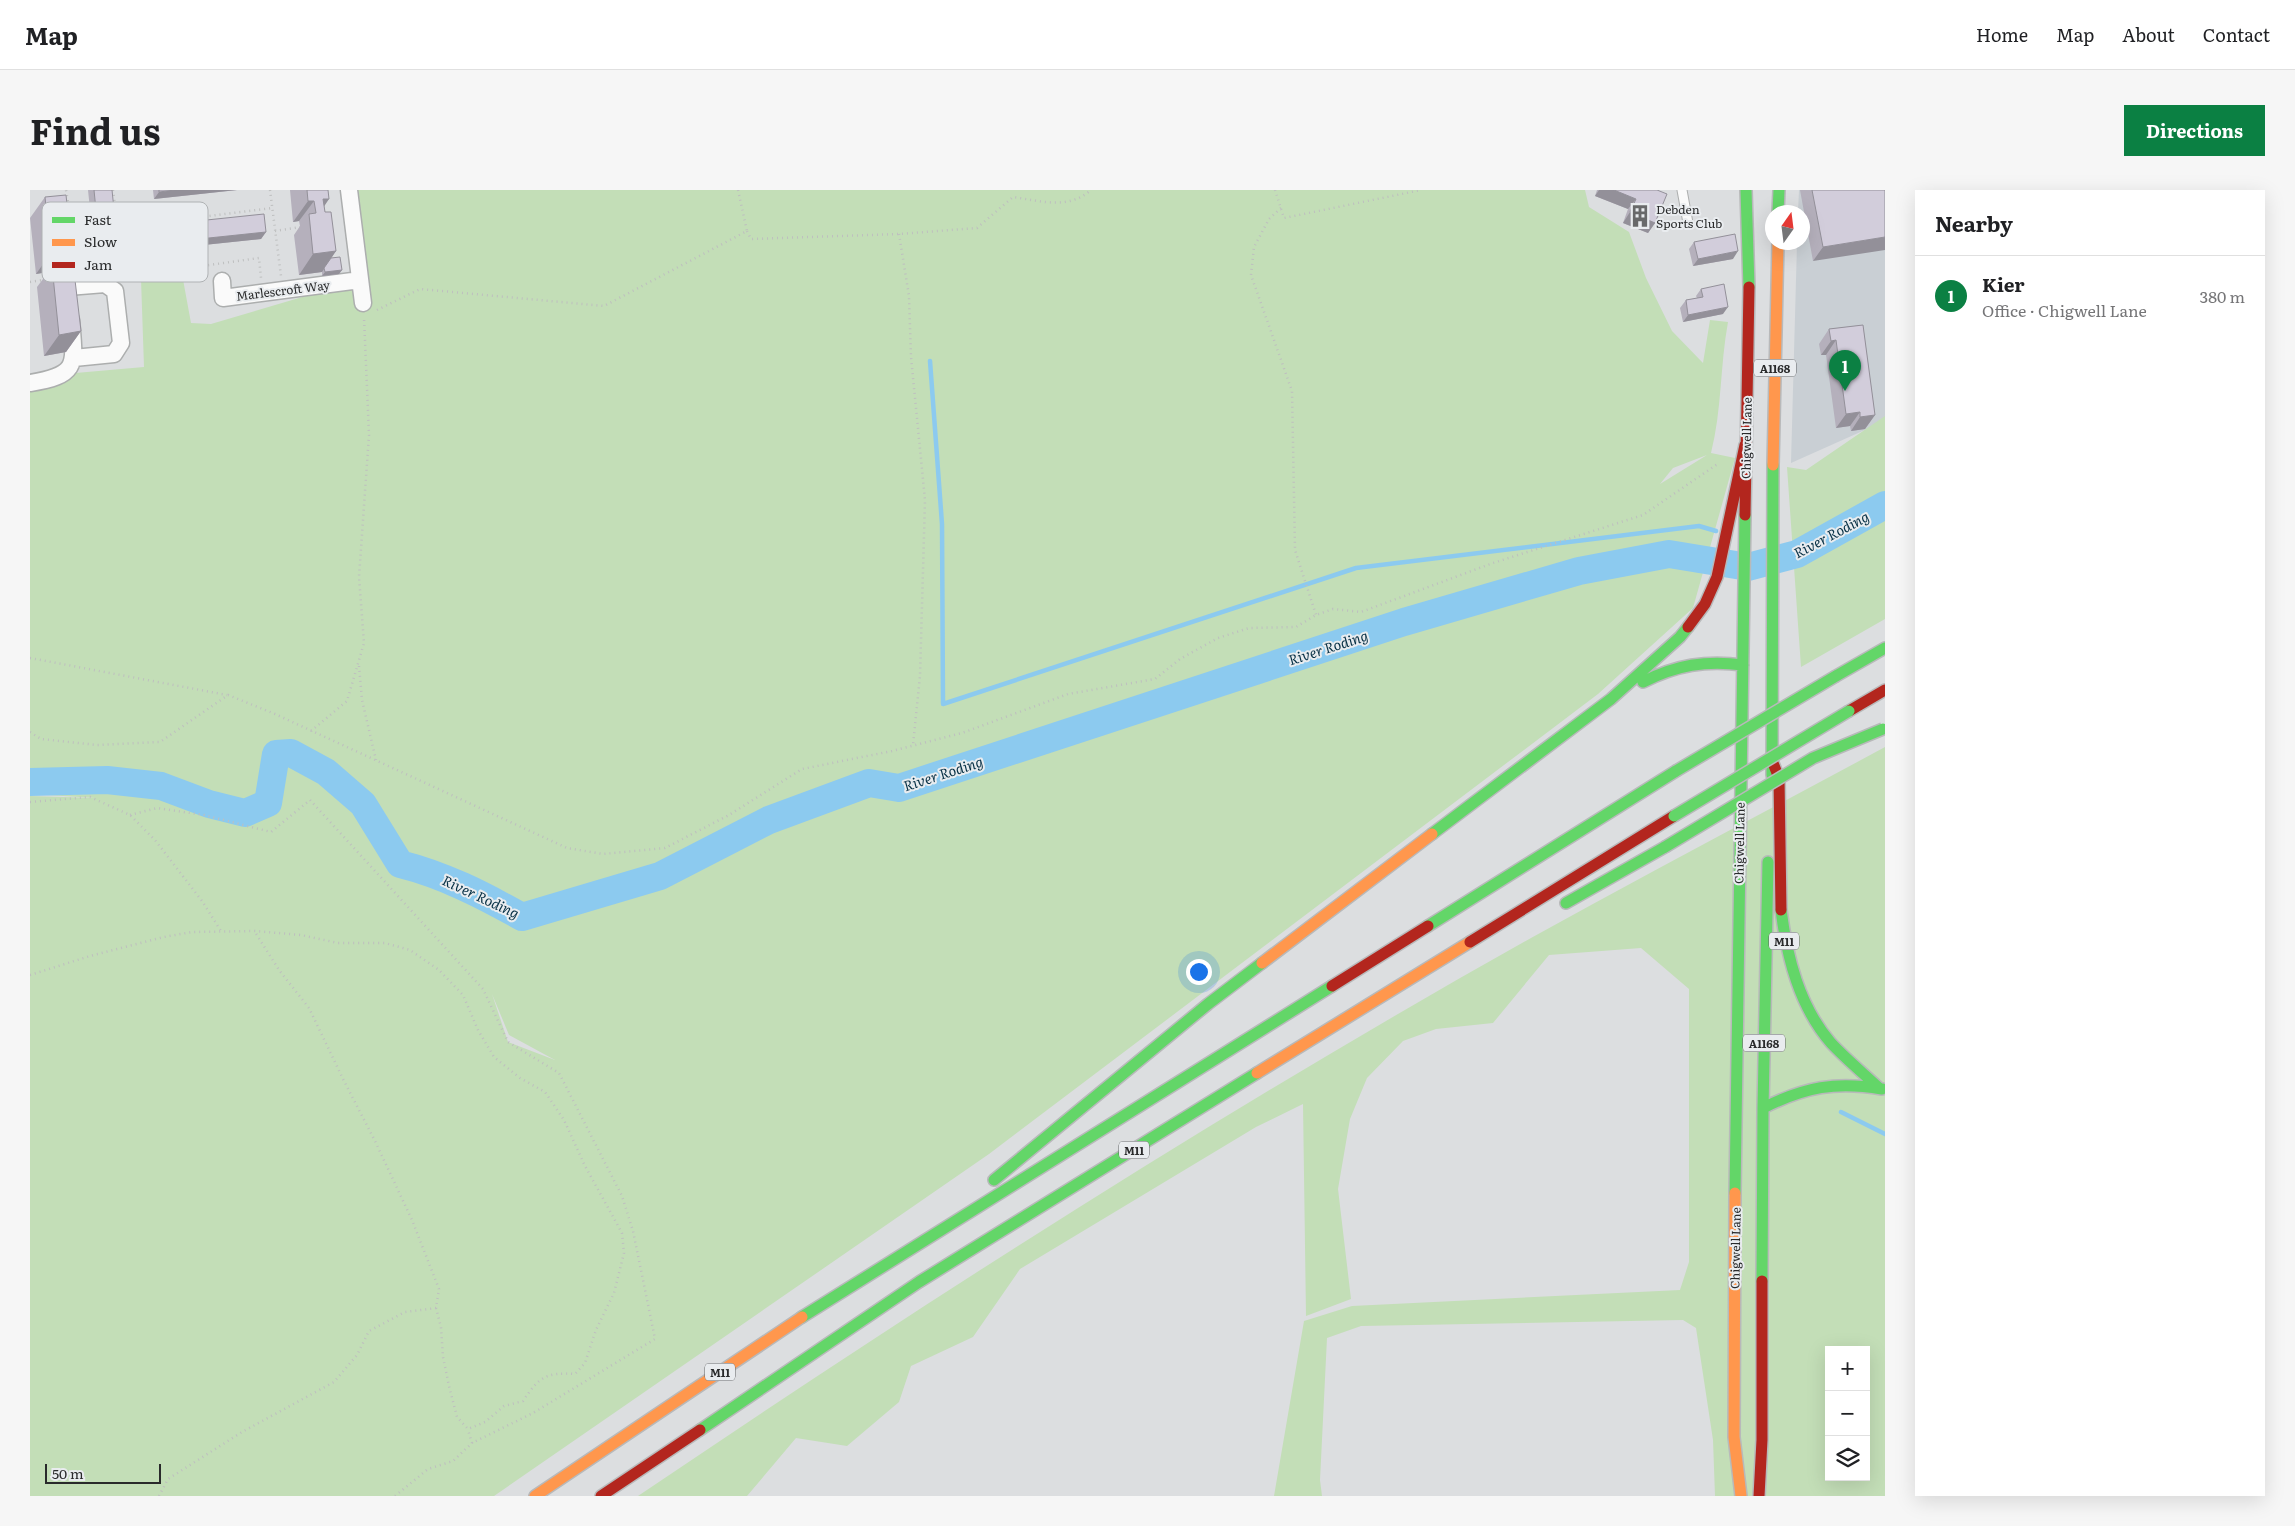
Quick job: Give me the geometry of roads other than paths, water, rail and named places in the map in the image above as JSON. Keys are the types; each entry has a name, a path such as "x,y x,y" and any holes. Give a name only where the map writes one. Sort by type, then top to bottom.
{"main road":[{"name":"Chigwell Lane","path":"1746,190 1749,283 1743,586 1744,665 1752,898 1763,1108 1762,1440 1759,1496"},
{"path":"1778,205 1779,190"},
{"name":"Chigwell Lane","path":"1741,1496 1734,1437 1737,1128 1752,898 1773,763 1772,537 1778,250"},
{"name":"M11","path":"908,1251 1208,1004 1611,699 1680,637 1705,604 1717,577 1745,445"},
{"name":"M11","path":"535,1496 819,1306 1676,771 1885,648"},
{"name":"M11","path":"1611,699 1651,677 1679,665 1692,662 1728,662 1744,665"},
{"path":"1744,665 1758,671 1773,681"},
{"name":"M11","path":"601,1496 920,1282 1674,816 1885,690"},
{"path":"1552,909 1665,847 1812,758 1884,728"},
{"name":"M11","path":"1773,763 1779,778 1782,921 1790,964 1812,1014 1823,1032 1836,1049 1882,1089"},
{"name":"M11","path":"1440,960 1526,921"},
{"name":"M11","path":"1763,1108 1800,1091 1825,1084 1845,1083 1882,1089"},
{"path":"1737,1128 1763,1108"}],"street":[{"path":"349,190 363,303"},
{"name":"Marlescroft Way","path":"222,281 223,304 263,293 360,280"},
{"path":"30,383 52,379 68,370 74,358 67,282"},
{"path":"74,358 114,354 121,343 115,291 105,284 94,282"}],"lane":[{"path":"1682,190 1688,223"}],"waterway":[{"path":"930,361 942,524 943,704 1356,568 1699,526 1716,531"},
{"name":"River Roding","path":"30,782 107,780 161,786 209,804 245,813 268,803 276,754 291,753 326,772 363,804 400,864 463,886 522,917 660,876 769,820 869,783 899,788 1404,622 1579,571 1669,554 1748,567 1797,554 1885,505"},
{"name":"River Roding","path":"1781,550 1797,554"},
{"path":"1841,1112 1885,1134"}],"place":[{"name":"Debden Sports Club","path":"1640,216"},
{"name":"Kier","path":"1845,391"}]}
